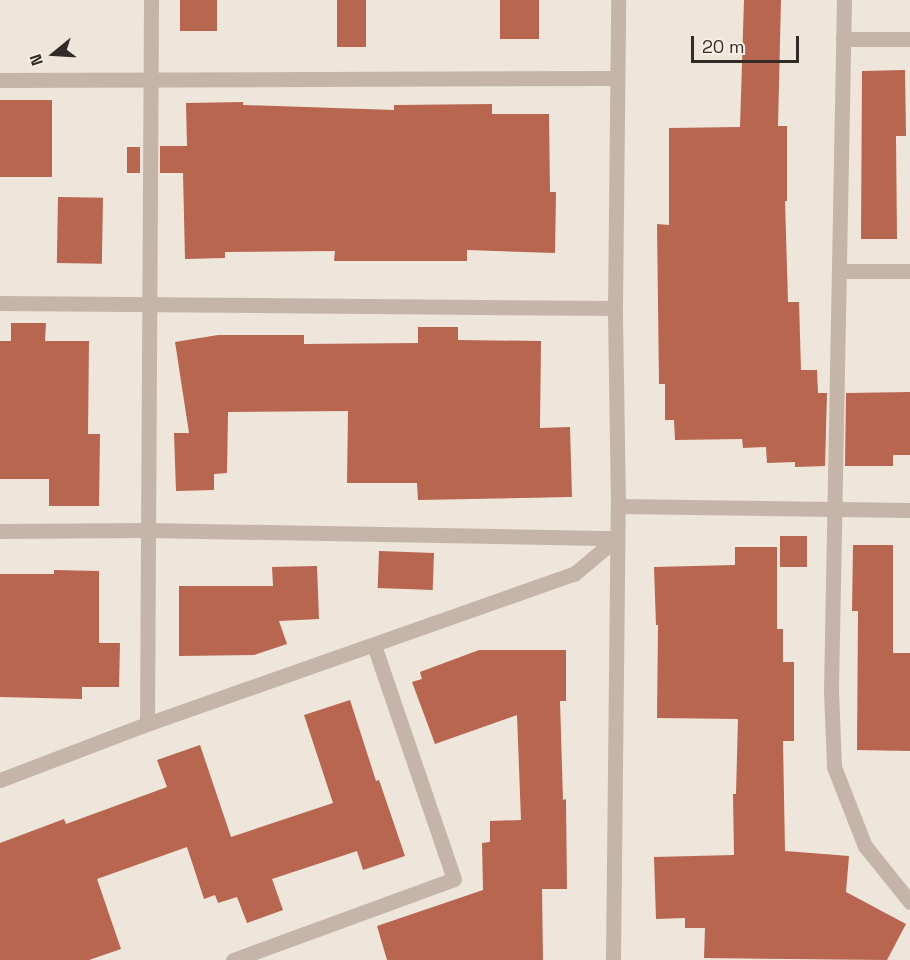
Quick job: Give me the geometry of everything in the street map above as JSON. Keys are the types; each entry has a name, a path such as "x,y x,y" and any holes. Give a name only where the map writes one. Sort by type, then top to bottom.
{"street":[{"path":"147,724 151,0"},
{"path":"614,960 618,506 615,309 618,0"},
{"path":"844,0 831,691 834,767 865,846 910,902"},
{"path":"843,39 910,39"},
{"path":"0,80 617,78"},
{"path":"840,271 910,271"},
{"path":"0,303 150,302 615,309"},
{"path":"618,506 836,511 910,510"},
{"path":"0,531 147,530 617,538"},
{"path":"0,780 147,724 574,574 617,538"},
{"path":"233,960 454,879 374,646"}],"building":[{"path":"180,0 217,0 217,31 180,31"},
{"path":"337,0 366,0 366,47 337,47"},
{"path":"500,0 539,0 539,39 500,39"},
{"path":"744,0 781,0 778,126 787,126 787,201 785,201 788,302 799,302 801,370 817,370 818,393 827,393 825,466 795,467 795,462 767,463 766,447 743,448 742,439 675,440 674,420 665,420 665,384 659,384 657,224 669,225 669,128 740,127"},
{"path":"905,70 906,136 896,136 897,239 861,239 862,71"},
{"path":"0,100 52,100 52,177 0,177"},
{"path":"243,102 243,105 394,110 394,105 492,104 492,114 549,114 550,192 556,192 555,253 467,250 467,261 334,261 335,251 225,252 225,258 185,259 183,173 160,173 160,146 187,146 186,103"},
{"path":"127,147 140,147 140,173 127,173"},
{"path":"58,197 103,198 102,264 57,263"},
{"path":"11,323 46,323 45,341 89,341 88,434 100,434 99,506 49,506 49,479 0,479 0,341 11,341"},
{"path":"418,327 458,327 458,340 541,341 540,428 570,427 572,497 418,500 417,483 347,483 348,411 228,412 227,473 214,474 214,490 176,491 174,433 189,433 175,342 218,335 304,335 304,344 418,343"},
{"path":"910,392 910,455 893,455 893,466 845,466 846,393"},
{"path":"780,536 807,536 807,567 780,567"},
{"path":"853,545 893,545 893,653 910,653 910,751 857,750 858,611 852,611"},
{"path":"735,547 777,547 777,629 783,629 783,662 794,662 794,741 783,741 785,851 849,856 846,892 906,924 887,960 704,958 705,928 685,928 685,918 656,919 654,857 734,855 733,794 736,794 738,719 657,718 658,625 656,625 654,567 735,565"},
{"path":"379,551 434,553 433,590 378,588"},
{"path":"317,566 319,619 279,621 287,644 254,655 179,656 179,586 273,586 272,567"},
{"path":"54,570 99,571 99,643 120,643 119,687 82,687 82,699 0,697 0,574 54,574"},
{"path":"479,650 566,650 566,701 560,701 563,800 566,799 567,889 542,889 543,960 387,960 377,926 483,890 482,843 490,842 490,821 521,820 517,715 435,744 412,682 422,679 420,672"},
{"path":"350,700 376,781 379,780 405,856 363,870 357,851 272,879 283,910 247,923 237,897 218,903 215,895 204,899 187,847 97,879 121,949 89,960 0,960 0,843 64,819 66,824 167,787 157,760 200,745 231,837 333,803 304,715"}]}
